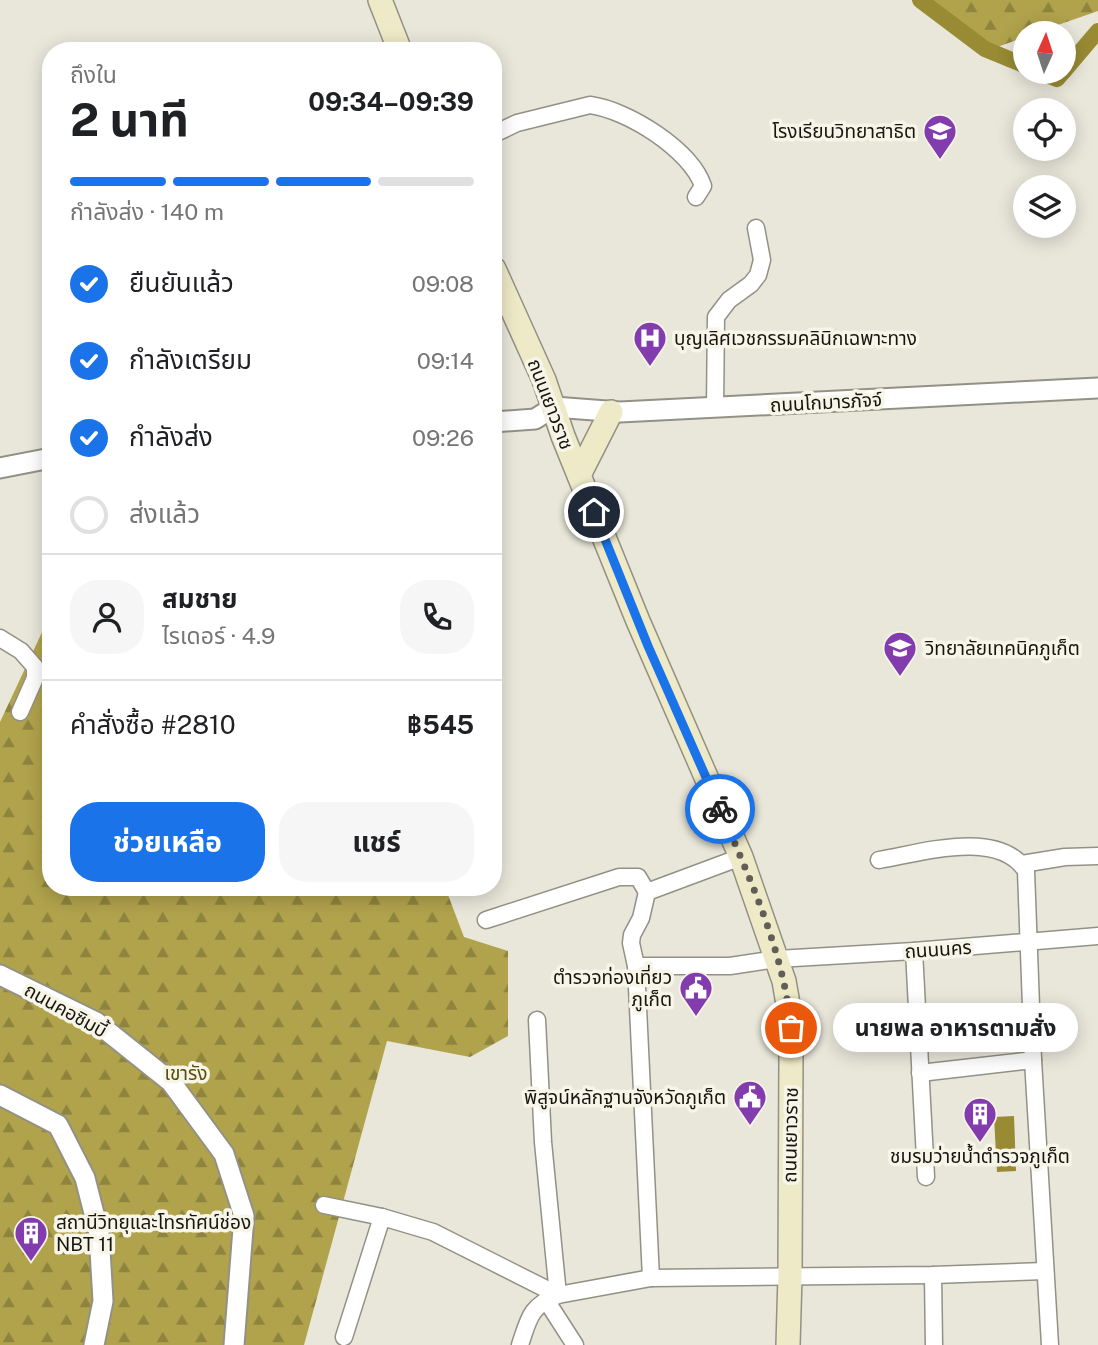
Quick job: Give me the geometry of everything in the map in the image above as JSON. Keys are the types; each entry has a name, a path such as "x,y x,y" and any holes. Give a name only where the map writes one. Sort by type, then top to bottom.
{"main road":[{"path":"380,0 396,42"},
{"name":"ถนนเยาวราช","path":"502,287 554,407 563,436 648,646 741,857 784,981 791,1028 788,1345"},
{"path":"579,475 611,412"}],"street":[{"path":"502,130 517,123 590,105 617,112 667,141 699,173 703,186 696,197"},
{"path":"715,408 716,317 729,300 751,284 761,269 756,228"},
{"name":"ถนนโกมารภัจจ์","path":"554,407 611,412 1098,388"},
{"path":"502,421 535,419 554,407"},
{"path":"0,468 42,460"},
{"path":"0,638 21,651 35,667 35,678 20,712"},
{"path":"879,860 980,846 1010,854 1026,871 1033,1060 1050,1345"},
{"path":"1022,864 1065,857 1098,856"},
{"path":"647,892 741,857"},
{"path":"486,920 619,877 638,877 647,892 631,943 636,966 651,1278"},
{"name":"ถนนนคร","path":"636,966 730,966 777,959 1098,936"},
{"path":"914,951 926,1177"},
{"name":"ถนนคอซิมบี้","path":"0,975 96,1022 172,1082 224,1154 244,1216 234,1345"},
{"path":"537,1020 552,1298 575,1345"},
{"path":"920,1073 1033,1060"},
{"path":"0,1095 58,1125 85,1178 99,1233 103,1301 94,1345"},
{"path":"324,1205 382,1217 433,1232 552,1298"},
{"path":"344,1337 382,1217"},
{"path":"520,1345 535,1307 552,1298 651,1278 1045,1271"},
{"path":"933,1275 934,1345"}],"green space":[{"path":"931,0 1098,0 1098,11 1069,21 1013,21 1013,41 992,49"},
{"name":"เขารัง","path":"42,632 42,896 448,896 464,937 508,951 508,1036 470,1057 387,1041 304,1345 0,1345 0,722"}],"shaded area":[{"path":"1014,1116 1016,1171 997,1172 994,1117"}],"waterway":[{"path":"920,0 985,49 1013,61"},
{"path":"1076,57 1098,31"}],"way so far":[{"path":"720,809 741,857 784,981 791,1028"}],"place":[{"name":"โรงเรียนวิทยาสาธิต","path":"940,161"},
{"name":"บุญเลิศเวชกรรมคลินิกเฉพาะทาง","path":"650,368"},
{"name":"วิทยาลัยเทคนิคภูเก็ต","path":"900,678"},
{"name":"ตำรวจท่องเที่ยว ภูเก็ต","path":"696,1018"},
{"name":"นายพล อาหารตามสั่ง","path":"791,1028"},
{"name":"พิสูจน์หลักฐานจังหวัดภูเก็ต","path":"750,1127"},
{"name":"ชมรมว่ายน้ำตำรวจภูเก็ต","path":"980,1144"},
{"name":"สถานีวิทยุและโทรทัศน์ช่อง NBT 11","path":"31,1263"}],"route":[{"path":"594,512 648,646 720,809"}]}
